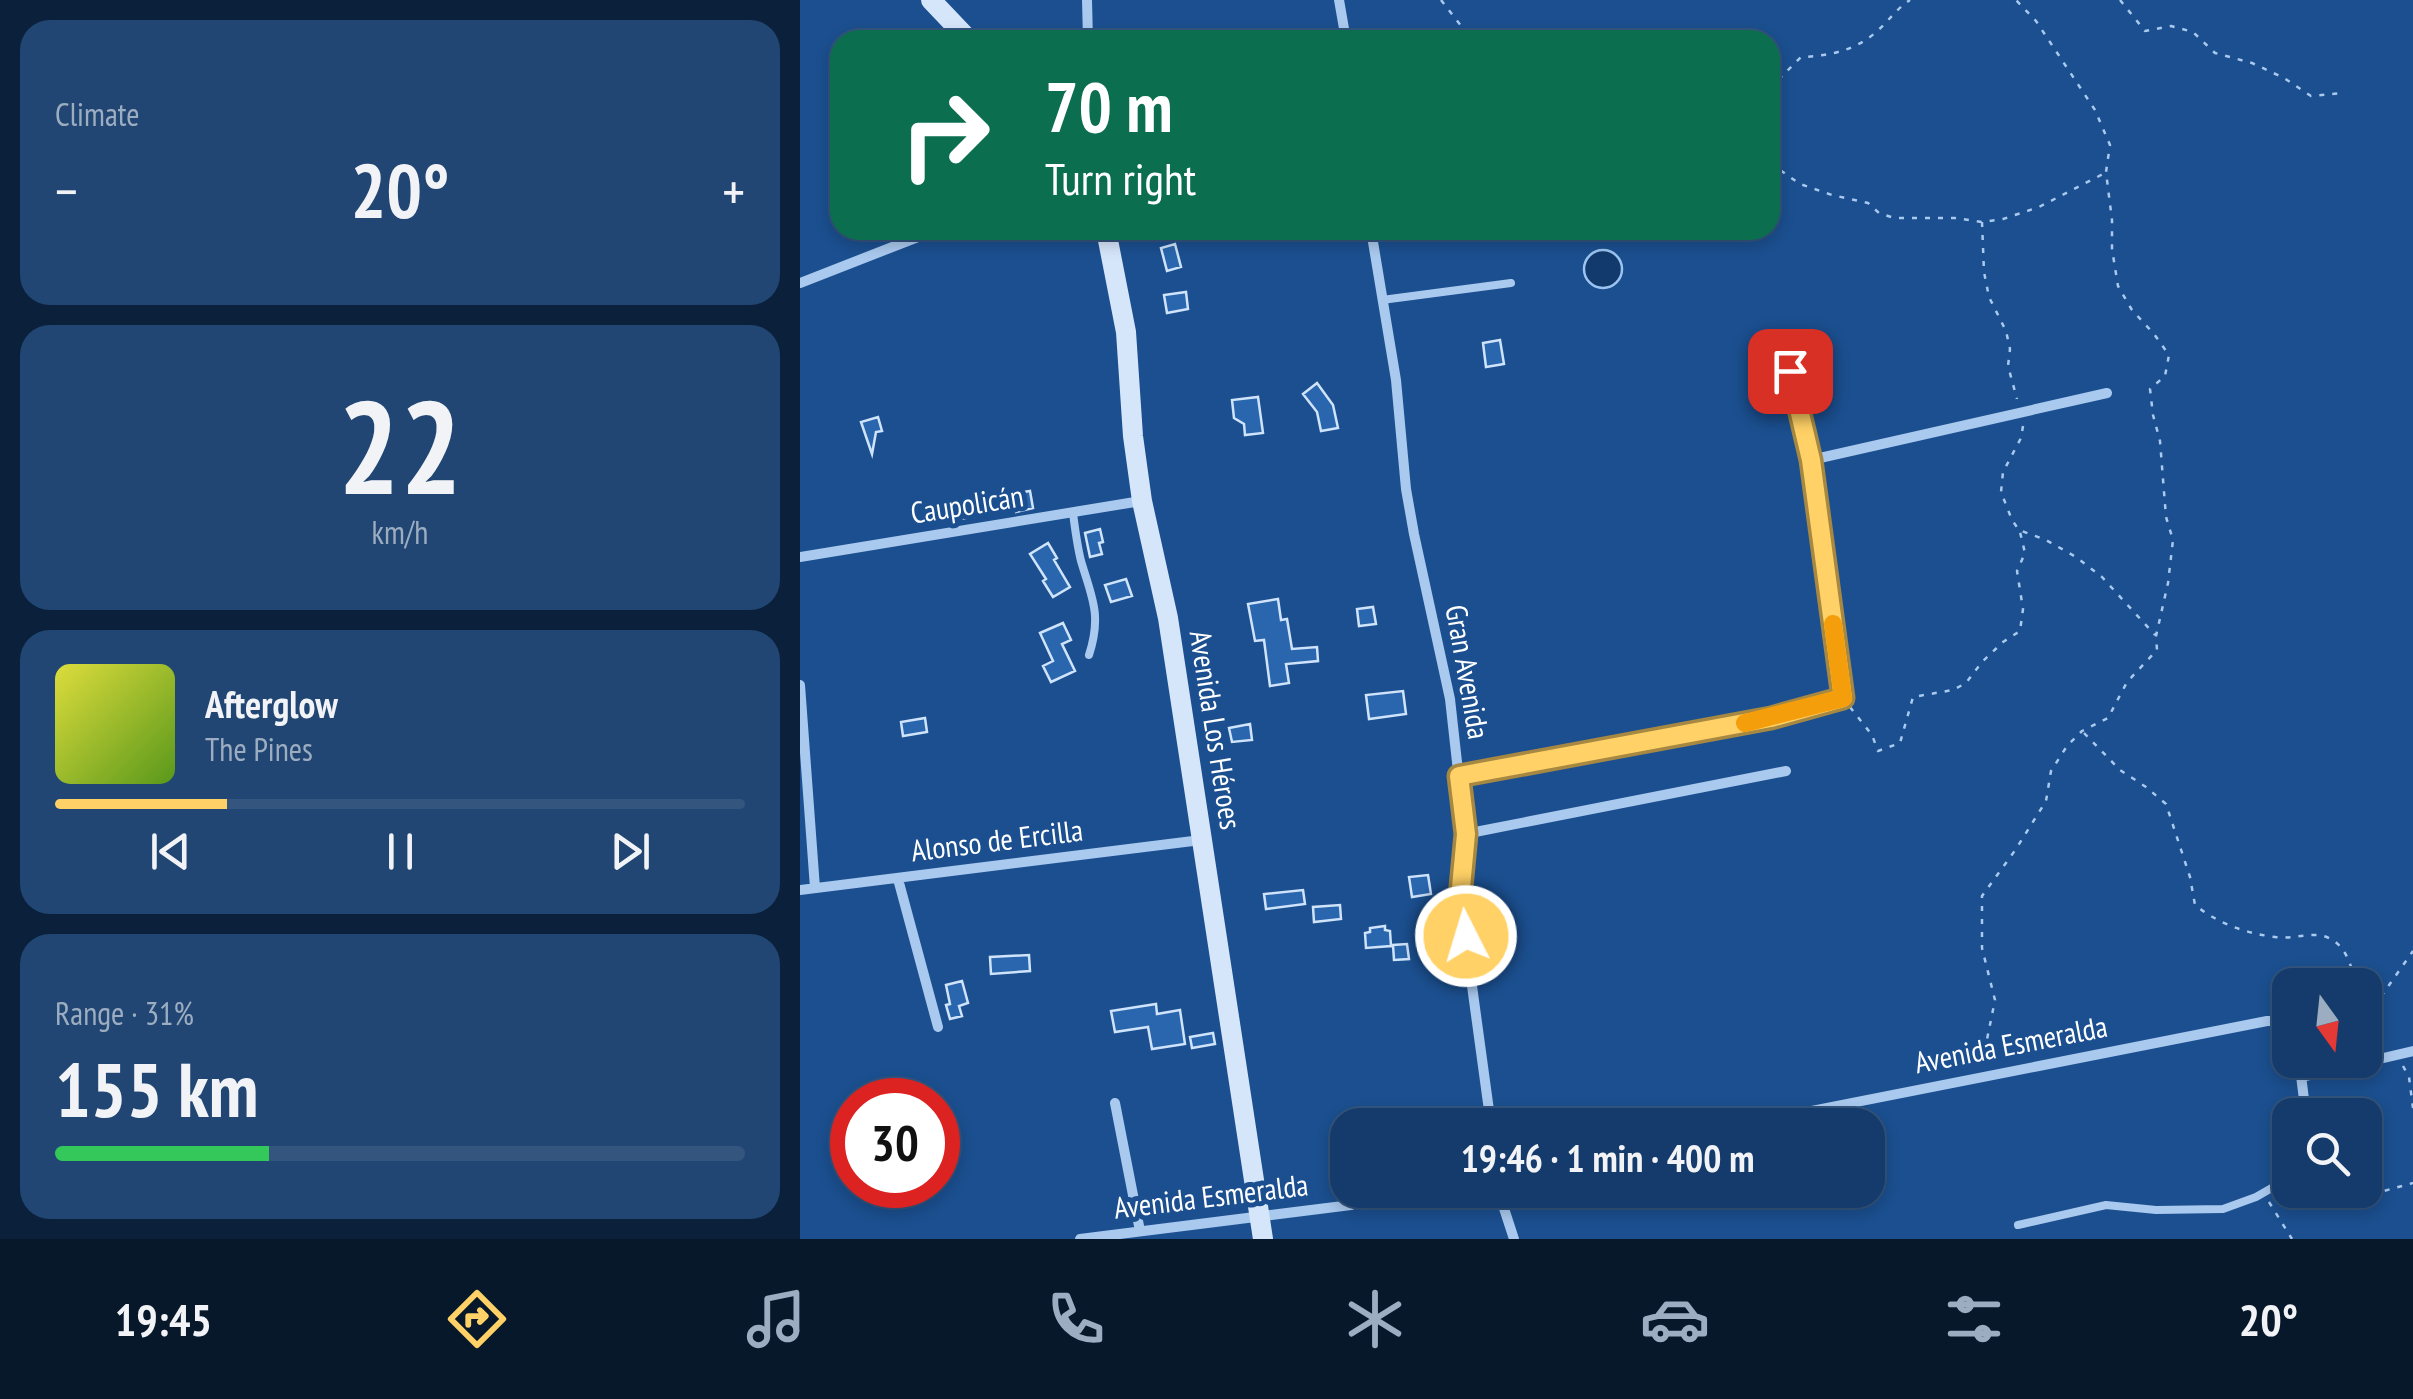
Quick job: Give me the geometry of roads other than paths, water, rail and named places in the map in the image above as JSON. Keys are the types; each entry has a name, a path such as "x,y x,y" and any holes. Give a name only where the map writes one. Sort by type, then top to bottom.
{"street":[{"path":"931,0 960,30"},
{"path":"1086,0 1088,30"},
{"path":"1339,0 1344,30"},
{"path":"800,282 910,240"},
{"name":"Avenida Los Héroes","path":"1108,240 1126,332 1132,436 1142,501 1168,618 1263,1239"},
{"name":"Gran Avenida","path":"1372,240 1396,380 1406,488 1450,699 1466,834 1460,898 1489,1108"},
{"path":"1459,776 1771,718 1843,698 1811,460 1783,341"},
{"path":"1811,460 2108,393"},
{"name":"Caupolicán","path":"800,558 1142,501"},
{"path":"800,685 814,888"},
{"path":"1466,834 1786,771"},
{"name":"Alonso de Ercilla","path":"800,890 1200,840"},
{"path":"898,879 938,1027"},
{"name":"Avenida Esmeralda","path":"1824,1108 2272,1022"},
{"path":"2382,1058 2413,1051"},
{"path":"1116,1103 1140,1231"},
{"name":"Avenida Esmeralda","path":"1080,1239 1330,1207"},
{"path":"1504,1208 1514,1239"}],"lane":[{"path":"1381,300 1511,283"},
{"path":"1073,512 1095,603 1095,630 1089,655"},
{"path":"2018,1225 2114,1204 2156,1210 2213,1210 2272,1187"}],"water":[{"path":"1603,250 1617,255 1622,269 1617,283 1603,288 1589,283 1584,269 1589,255"}]}
